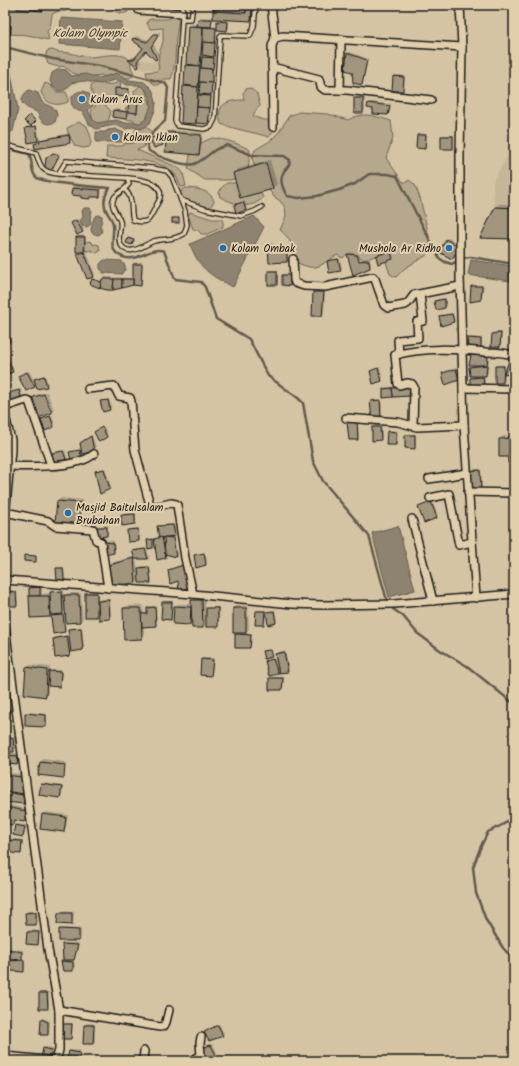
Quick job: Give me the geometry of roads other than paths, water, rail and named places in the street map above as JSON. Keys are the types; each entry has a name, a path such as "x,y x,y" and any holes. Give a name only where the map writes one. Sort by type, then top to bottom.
{"street":[{"path":"271,5 275,38 272,46 273,127"},
{"path":"460,5 462,47 460,286 464,425 476,598"},
{"path":"140,10 182,16"},
{"path":"275,38 283,36 462,47"},
{"path":"340,90 341,39"},
{"path":"272,67 319,79 321,87 325,90 340,90 432,100"},
{"path":"293,259 294,280 296,283 325,287 373,278 375,279 384,305 388,308 405,305 414,295 460,286"},
{"path":"399,354 398,340 419,341 417,322 423,320 420,294"},
{"path":"413,425 414,387 412,384 407,383 400,385 398,384 395,357 399,354 429,349 462,349 504,353 514,356"},
{"path":"88,389 114,386 119,396 130,398 135,450 150,505 154,507 171,503 177,505 185,558 193,594"},
{"path":"463,388 514,389"},
{"path":"5,407 26,400 29,401 51,465"},
{"path":"5,416 11,440 11,466 5,517"},
{"path":"346,418 398,422 417,427 464,425"},
{"path":"11,466 51,465 80,461 94,454"},
{"path":"430,479 467,472"},
{"path":"468,492 514,493"},
{"path":"430,498 449,494 459,545 472,542"},
{"path":"6,512 48,521 55,526 93,529 96,540 101,542 108,588"},
{"path":"412,519 434,601"},
{"path":"5,580 193,594 300,604 391,604 514,594"},
{"path":"5,626 48,949 59,1010 58,1050 56,1061 5,1056"},
{"path":"59,1010 160,1027 164,1026 169,1010"},
{"path":"192,1061 201,1055 201,1037"},
{"path":"143,1061 144,1051"}],"lane":[{"path":"183,5 175,121 178,126 204,129 211,128 214,119 220,37 222,35 250,36 254,26 256,5"},
{"path":"182,16 191,19 193,5"},
{"path":"5,145 36,153 41,167 47,173 138,179 152,183 158,188 160,198 149,219 143,222 133,220 131,214 132,201 125,190"},
{"path":"58,174 66,161 160,169 167,172 172,177 185,211 187,225 184,234 170,240 154,242 140,248 128,250 122,248 120,243 120,221 112,205 113,199 125,190 129,184 127,178"},
{"path":"181,200 205,209 241,216 262,208"}],"water":[{"name":"Kolam Olympic","path":"61,18 122,22 120,49 59,44"},
{"path":"6,49 18,109 13,131 5,135"},
{"name":"Kolam Arus","path":"59,69 66,70 72,76 85,74 99,78 117,73 129,80 144,82 154,93 156,103 150,123 141,129 132,127 126,129 114,125 96,129 89,124 83,112 74,108 71,101 74,94 84,91 92,96 93,106 88,110 92,119 97,123 116,120 125,123 140,123 146,119 151,106 150,97 146,90 138,85 127,85 115,80 101,84 84,81 71,83 69,87 63,91 58,91 53,87 50,81 52,73"},
{"path":"29,90 38,93 44,104 55,110 57,115 55,122 48,124 43,122 37,112 23,104 22,97"},
{"name":"Kolam Iklan","path":"115,129 124,133 134,133 134,142 96,142 96,132 105,132"},
{"path":"84,208 90,208 92,211 90,218 91,224 87,227 82,226 80,221 83,217 82,211"},
{"path":"98,215 102,216 100,226 102,231 98,235 92,233 91,230 95,217"},
{"name":"Kolam Ombak","path":"254,216 264,227 233,287 212,275 202,266 197,260 190,244"},
{"path":"104,260 122,261 125,265 125,270 122,274 103,273 100,269 100,264"},
{"path":"471,260 512,266 510,281 468,275"},
{"path":"398,526 415,590 389,597 372,533"}],"waterway":[{"path":"5,47 53,59 100,66 165,83 168,88 165,121 153,132 147,144 149,151 158,156 177,163 190,165 202,160 216,149 227,145 252,155 284,156 290,160 290,162 282,174 281,180 283,187 287,196 299,198 317,196 339,190 355,184 369,174 388,174 397,176 439,258 452,264 462,258 471,257 514,264"},
{"path":"5,148 29,154 33,173 37,178 42,180 110,188 106,194 104,204 112,222 112,243 115,251 123,257 129,258 134,258 154,251 164,251 175,279 201,282 205,287 216,319 249,339 268,376 303,403 313,461 323,481 369,536 386,597 393,609 403,616 417,633 440,650 467,666 514,704"},
{"path":"514,815 504,824 488,832 473,867 476,893 486,920 503,948 514,960"}],"place":[{"name":"Kolam Arus","path":"82,99"},
{"name":"Kolam Iklan","path":"115,137"},
{"name":"Kolam Ombak","path":"223,248"},
{"name":"Mushola Ar Ridho","path":"449,248"},
{"name":"Masjid Baitulsalam Brubahan","path":"68,513"}]}
